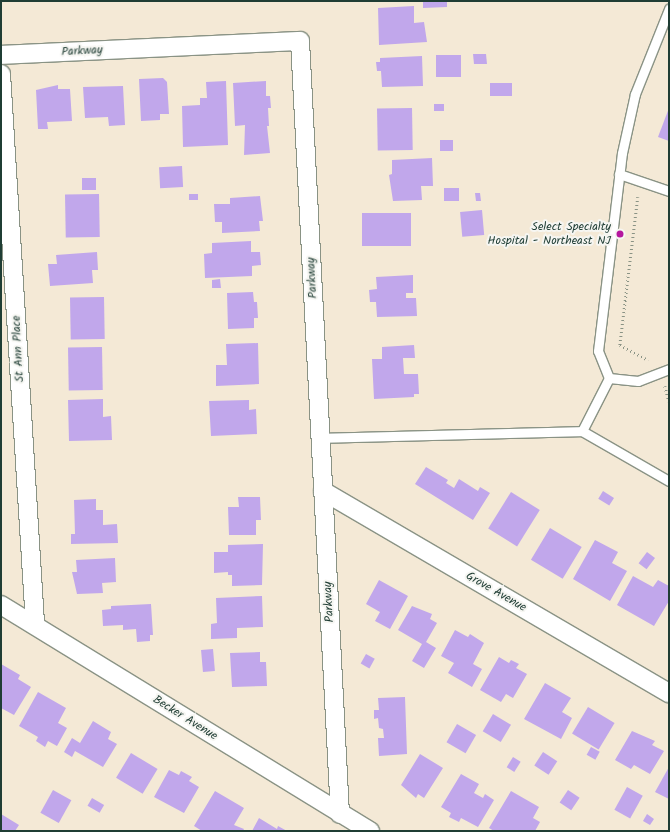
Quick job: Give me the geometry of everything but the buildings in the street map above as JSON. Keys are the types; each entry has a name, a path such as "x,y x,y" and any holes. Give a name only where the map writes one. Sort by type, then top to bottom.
{"street":[{"name":"Parkway","path":"1,55 300,41 340,814"},
{"name":"St Ann Place","path":"1,74 34,624"},
{"name":"Grove Avenue","path":"323,491 669,693"},
{"name":"Becker Avenue","path":"1,605 370,831"}],"lane":[{"path":"582,431 609,378 598,351 619,174 635,94 669,8"},
{"path":"619,174 669,191"},
{"path":"609,378 638,381 669,370"},
{"path":"320,438 582,431 669,481"}],"path":[{"path":"639,180 620,345 646,357 658,373"}],"place":[{"name":"Select Specialty Hospital - Northeast NJ","path":"620,234"}]}
